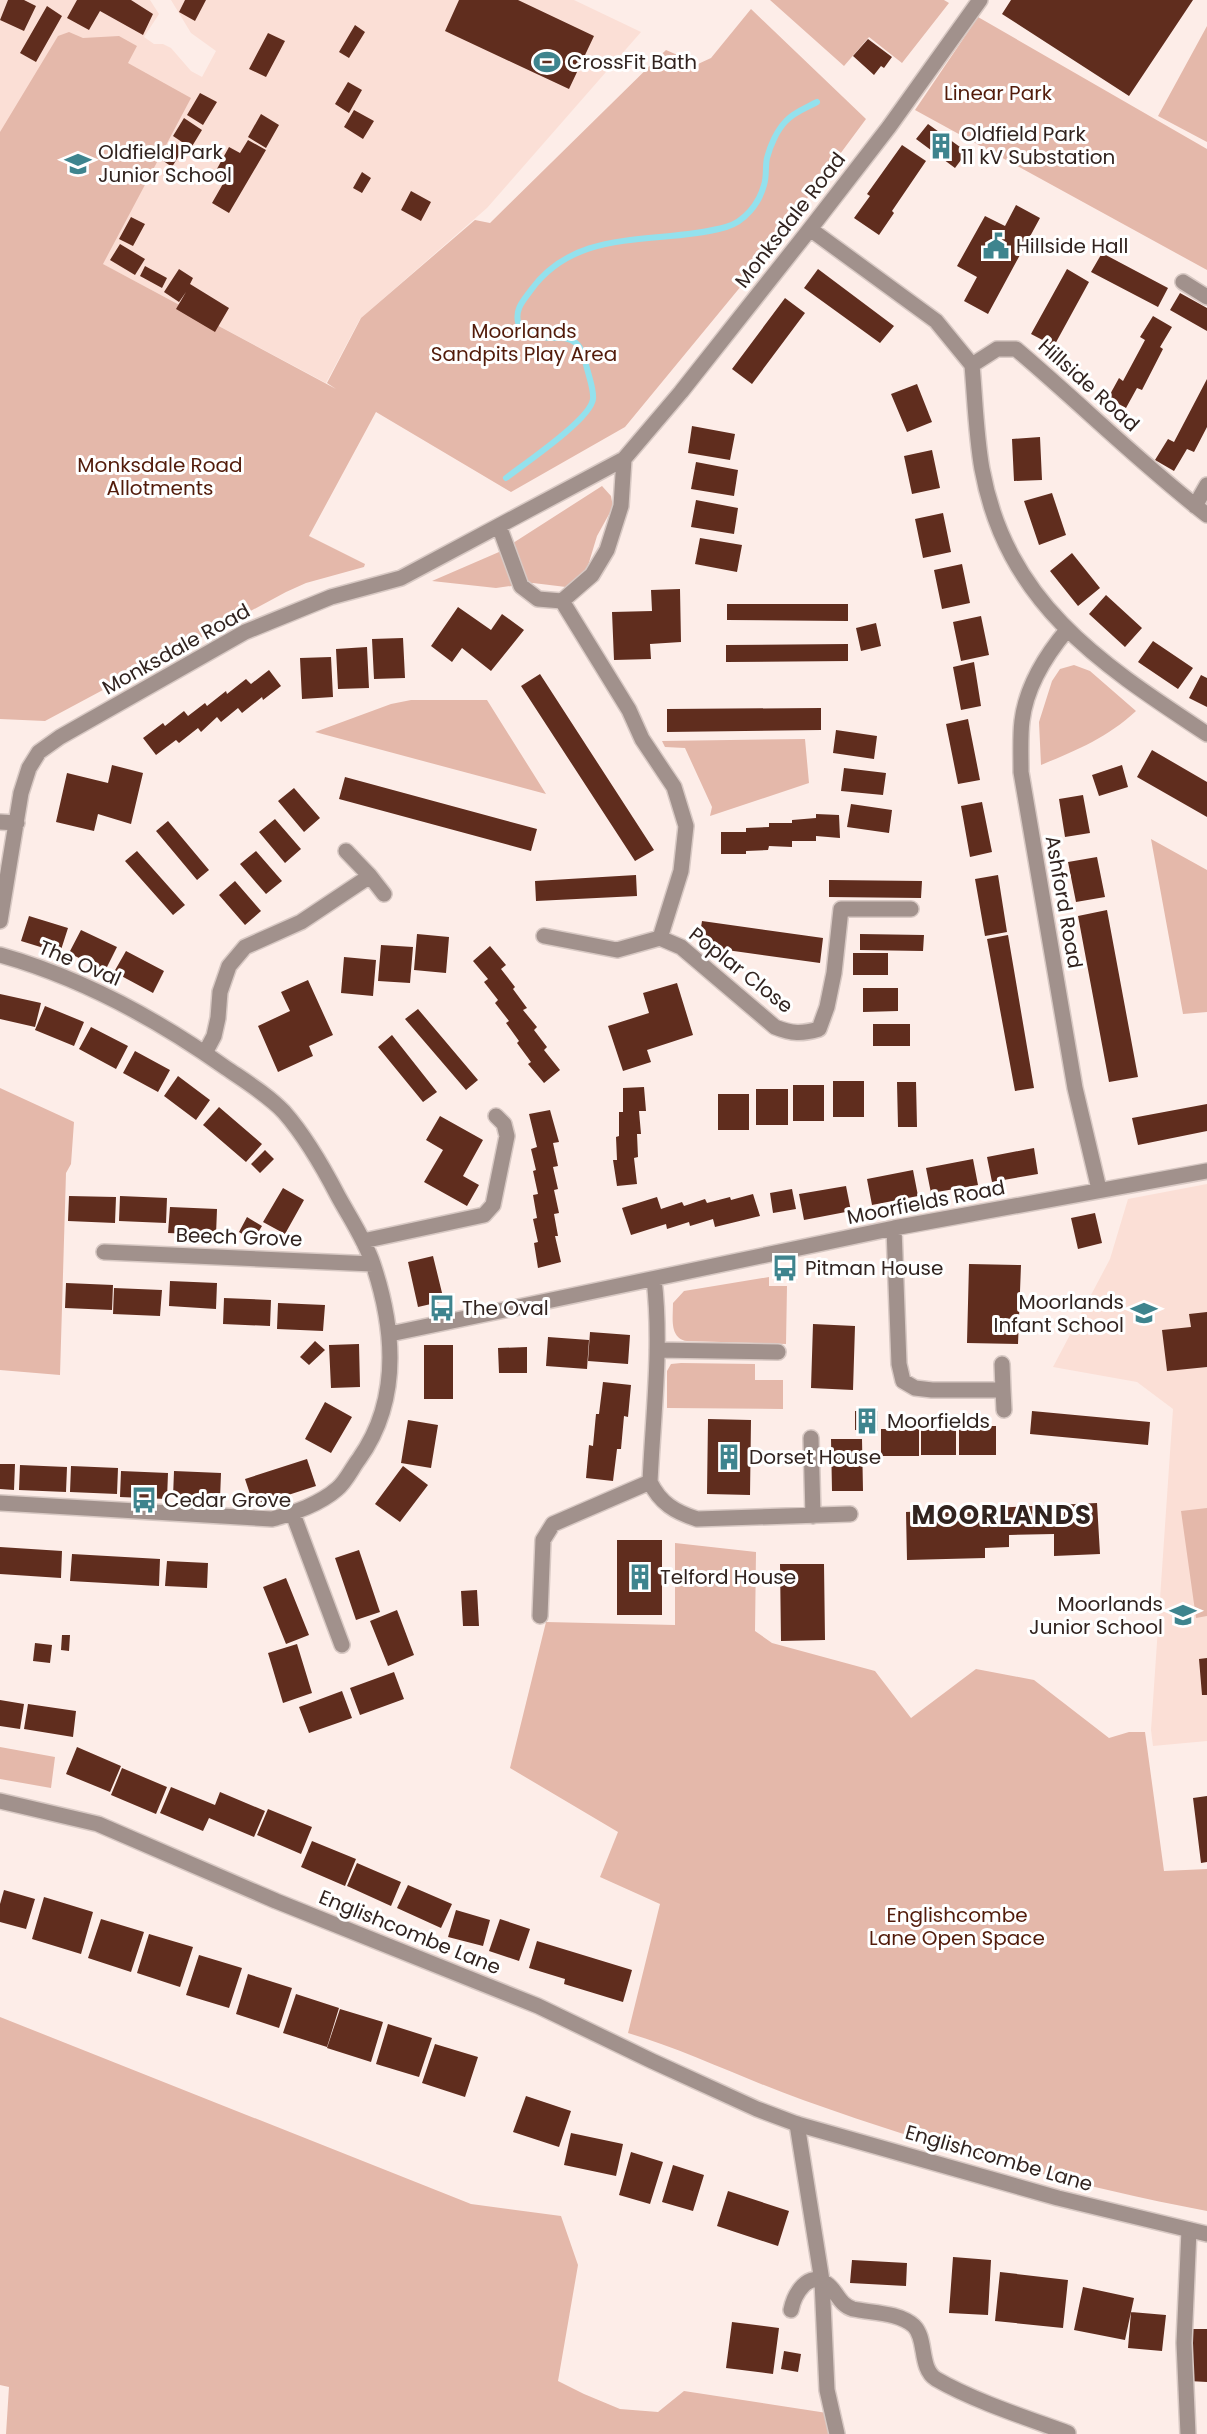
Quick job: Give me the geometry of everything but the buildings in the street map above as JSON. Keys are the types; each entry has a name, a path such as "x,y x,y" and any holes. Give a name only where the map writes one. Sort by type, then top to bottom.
{"street":[{"name":"Monksdale Road","path":"0,921 21,793 29,768 39,752 60,737 245,632 332,597 401,578 624,459 681,392 810,229 889,127 980,0"},
{"path":"810,229 936,321 972,365 982,469 998,530 1025,581 1067,630 1111,670 1207,734"},
{"path":"1183,282 1207,297"},
{"name":"Hillside Road","path":"972,365 997,349 1016,349 1105,429 1201,510 1207,485"},
{"path":"499,526 521,586 538,599 562,602 592,575 607,550 621,506 624,459"},
{"name":"Poplar Close","path":"562,602 629,710 642,739 674,787 686,826 681,872 660,938"},
{"name":"Ashford Road","path":"1067,630 1052,648 1032,685 1022,720 1021,772 1075,1088 1099,1189"},
{"path":"0,822 17,823"},
{"path":"346,851 384,894"},
{"path":"205,1053 214,1036 220,992 229,966 245,947 301,922 369,876"},
{"name":"Poplar Close","path":"544,936 616,950 660,938 681,947 775,1027 790,1033 804,1034 819,1029 827,1007 841,909 911,909"},
{"name":"The Oval","path":"0,955 37,966 86,985 161,1025 205,1053 283,1111 319,1160 363,1241 373,1264 390,1334 390,1384 373,1439 338,1488 293,1514 272,1518 0,1503"},
{"path":"363,1241 484,1215 493,1205 507,1136 504,1124 496,1116"},
{"name":"Moorfields Road","path":"390,1334 894,1228 1207,1170"},
{"path":"894,1228 899,1364 903,1381 915,1388 932,1390 1003,1389"},
{"name":"Beech Grove","path":"104,1252 373,1264"},
{"path":"654,1279 658,1308 650,1482 655,1493 679,1513 697,1519 850,1514"},
{"path":"657,1350 778,1352"},
{"path":"1002,1364 1004,1410"},
{"path":"811,1438 813,1516"},
{"path":"540,1616 543,1540 553,1524 650,1482"},
{"path":"293,1514 342,1645"},
{"name":"Englishcombe Lane","path":"0,1801 98,1824 118,1832 287,1905 538,2006 651,2061 757,2109 797,2124 1058,2198 1207,2234"},
{"path":"797,2124 822,2282 827,2390 837,2434"},
{"path":"1188,2434 1184,2343 1189,2230"},
{"path":"791,2310 794,2297 801,2286 812,2280 828,2284 837,2298 849,2308 905,2319 915,2327 922,2343 923,2355 934,2378 997,2407 1068,2433"}],"shaded area":[{"path":"0,0 150,0 159,14 144,37 154,44 163,44 171,48 191,71 202,77 216,51 191,33 171,0 574,0 641,32 487,208 360,319 326,383 37,229 0,302"},
{"name":"Moorlands Infant School","path":"1207,1184 1207,1741 1153,1746 1151,1730 1173,1409 1137,1382 1053,1367 1110,1259 1128,1199"}],"green space":[{"name":"Linear Park","path":"770,0 944,0 949,3 902,63 869,37 844,66"},
{"path":"751,9 866,119 751,274 625,427 511,492 376,412 309,536 365,564 364,567 306,583 286,592 45,721 0,719 0,132 58,36 69,32 83,38 119,36 137,46 128,63 191,98 103,264 336,389 327,383 361,318 475,220 490,223 666,50 698,64 711,58"},
{"name":"Linear Park","path":"978,17 1207,149 1207,270 915,110"},
{"path":"1207,26 1207,142 1158,116"},
{"path":"602,486 611,496 613,507 597,536 587,569 566,587 533,583 496,588 432,581 499,552"},
{"path":"1074,665 1090,671 1136,711 1103,736 1041,765 1039,722 1052,681 1060,669"},
{"path":"411,700 487,700 546,794 315,732 391,704"},
{"path":"805,739 809,783 710,816 712,807 685,748 665,747 662,741"},
{"path":"1151,839 1207,870 1207,1012 1183,1014"},
{"path":"0,1088 74,1122 71,1164 66,1173 60,1375 0,1370"},
{"path":"769,1277 769,1286 787,1286 786,1344 687,1341 677,1336 673,1326 673,1303 684,1291"},
{"path":"671,1364 755,1364 755,1380 783,1380 783,1409 667,1408 667,1371"},
{"path":"1207,1508 1207,1616 1196,1618 1181,1511"},
{"name":"Englishcombe Lane Open Space","path":"675,1543 756,1552 755,1631 772,1643 875,1671 911,1718 976,1669 1034,1680 1109,1738 1129,1732 1145,1732 1164,1871 1207,1869 1207,2211 1054,2177 902,2134 803,2100 628,2033 660,1904 600,1877 618,1832 510,1768 546,1622 675,1625"},
{"path":"0,1747 55,1757 51,1788 0,1779"},
{"path":"0,2017 471,2204 561,2216 578,2265 558,2381 620,2409 658,2412 684,2391 827,2413 831,2434 6,2434 9,2387 0,2385"}],"waterway":[{"path":"506,478 569,429 581,418 593,399 584,357 576,343 570,339 534,335 518,322 519,308 531,290 550,269 572,255 596,247 621,241 700,232 733,225 745,217 762,192 768,153 780,129 793,115 817,102"}],"place":[{"name":"CrossFit Bath","path":"547,62"},
{"name":"Oldfield Park 11 kV Substation","path":"941,146"},
{"name":"Oldfield Park Junior School","path":"78,164"},
{"name":"Hillside Hall","path":"996,246"},
{"name":"Pitman House","path":"785,1268"},
{"name":"The Oval","path":"442,1308"},
{"name":"Moorlands Infant School","path":"1144,1313"},
{"name":"Moorfields","path":"867,1421"},
{"name":"Dorset House","path":"729,1457"},
{"name":"Cedar Grove","path":"144,1500"},
{"name":"Telford House","path":"640,1577"},
{"name":"Moorlands Junior School","path":"1183,1615"}],"district":[{"name":"MOORLANDS","path":"1002,1515"}],"park label":[{"name":"Moorlands Sandpits Play Area","path":"524,342"},
{"name":"Monksdale Road Allotments","path":"160,476"}]}
